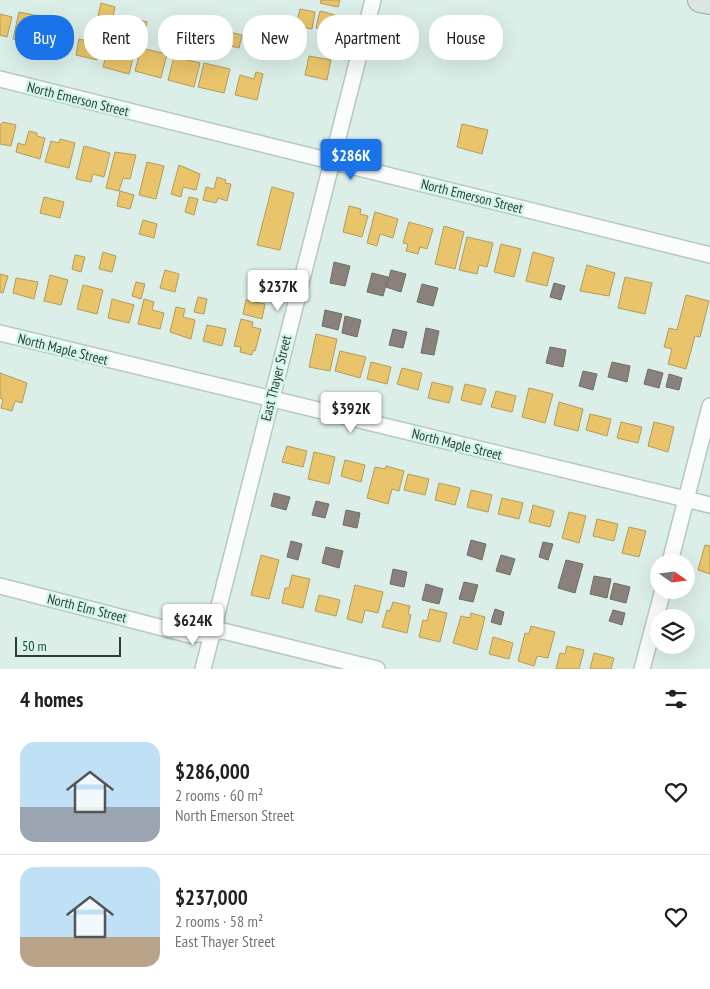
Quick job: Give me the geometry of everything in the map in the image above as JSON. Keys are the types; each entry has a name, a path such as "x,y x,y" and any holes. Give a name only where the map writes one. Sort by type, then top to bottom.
{"main road":[{"path":"700,0 710,2"}],"street":[{"name":"East Thayer Street","path":"203,669 373,0"},
{"name":"North Emerson Street","path":"0,79 710,255"},
{"name":"North Maple Street","path":"0,333 710,505"},
{"path":"672,554 710,406"},
{"name":"North Elm Street","path":"0,586 190,635 199,635 213,631 226,632 377,669"},
{"path":"642,669 661,599"}],"building: Homes":[{"path":"321,0 340,0 338,7 320,3"},
{"path":"101,3 115,7 113,15 98,15"},
{"path":"300,9 315,12 312,29 307,28 307,15 299,15"},
{"path":"320,11 335,15 319,15"},
{"path":"19,12 34,15 18,15"},
{"path":"0,14 12,17 7,37 0,35"},
{"path":"233,33 242,35 239,48 233,47"},
{"path":"79,39 84,40 84,57 76,55"},
{"path":"148,50 158,52 158,60 166,60 161,78 135,71 138,60 148,60"},
{"path":"309,56 317,57 317,60 331,60 327,80 305,75"},
{"path":"105,60 132,60 129,74 103,67"},
{"path":"173,60 187,60 200,63 194,87 168,80"},
{"path":"204,63 230,69 224,93 198,87"},
{"path":"256,72 263,74 257,100 235,95 240,75 254,79"},
{"path":"3,122 16,125 11,146 0,144 0,125"},
{"path":"462,124 488,130 482,154 457,147"},
{"path":"29,131 45,138 40,159 16,152 18,143 25,145"},
{"path":"60,139 75,143 69,168 45,162 51,141 59,143"},
{"path":"84,146 110,153 104,177 93,174 91,182 76,179"},
{"path":"115,152 136,155 130,179 123,178 119,191 106,188"},
{"path":"147,162 164,166 156,199 139,195"},
{"path":"179,165 200,174 196,190 183,187 181,197 171,194"},
{"path":"217,177 226,180 225,183 231,184 227,201 218,198 216,203 203,200 206,187 214,189"},
{"path":"272,187 294,193 280,250 257,245"},
{"path":"120,191 134,195 130,209 117,206"},
{"path":"44,197 64,202 60,218 40,213"},
{"path":"189,197 198,199 194,215 185,212"},
{"path":"349,206 361,209 360,214 368,216 362,237 343,232"},
{"path":"375,212 398,219 393,238 380,234 377,246 367,243"},
{"path":"143,220 157,224 154,238 139,234"},
{"path":"409,222 433,229 427,249 420,247 418,254 406,251 408,244 403,243"},
{"path":"444,226 464,232 455,269 435,264"},
{"path":"467,237 493,243 487,267 479,265 477,274 459,270"},
{"path":"501,244 521,249 514,277 494,272"},
{"path":"103,252 116,256 112,272 99,269"},
{"path":"533,252 554,258 547,286 526,281"},
{"path":"75,255 85,257 81,272 72,269"},
{"path":"587,265 615,273 609,296 580,291"},
{"path":"165,270 179,274 175,292 160,288"},
{"path":"0,274 8,276 3,293 0,292"},
{"path":"50,275 68,280 61,305 44,301"},
{"path":"625,277 652,283 645,314 618,308"},
{"path":"16,278 38,282 34,299 13,293"},
{"path":"136,282 145,284 141,299 132,296"},
{"path":"83,285 103,290 97,314 77,309"},
{"path":"686,295 709,301 700,337 695,336 686,369 668,364 672,349 664,347 669,328 677,330"},
{"path":"198,297 207,299 204,314 194,312"},
{"path":"112,299 134,305 129,323 108,318"},
{"path":"144,299 154,302 152,310 164,313 160,329 138,324"},
{"path":"246,300 265,304 262,319 243,314"},
{"path":"176,307 185,309 183,317 195,320 191,339 170,332"},
{"path":"241,319 253,322 252,327 261,329 255,351 253,350 252,355 240,352 241,347 234,346"},
{"path":"207,325 226,329 222,346 203,341"},
{"path":"316,334 337,339 330,371 309,367"},
{"path":"340,351 366,357 360,378 335,371"},
{"path":"371,362 391,367 387,384 367,379"},
{"path":"402,368 422,373 418,390 397,384"},
{"path":"0,373 27,383 22,403 15,401 12,411 1,408 3,399 0,398"},
{"path":"432,382 453,387 449,403 428,398"},
{"path":"465,384 486,389 481,405 461,400"},
{"path":"529,388 553,394 545,423 522,417"},
{"path":"496,391 516,396 512,412 491,407"},
{"path":"559,402 583,409 578,431 554,425"},
{"path":"590,414 611,419 607,436 586,430"},
{"path":"621,422 642,427 638,443 617,438"},
{"path":"654,422 674,427 668,452 648,446"},
{"path":"287,446 307,451 303,467 282,462"},
{"path":"314,452 335,457 329,484 308,479"},
{"path":"345,460 365,465 361,482 341,476"},
{"path":"386,466 404,471 399,491 392,489 388,504 367,498 375,467 385,469"},
{"path":"408,474 429,479 425,495 404,490"},
{"path":"439,483 460,488 455,505 435,500"},
{"path":"471,490 492,495 488,512 467,507"},
{"path":"502,498 523,503 519,519 498,514"},
{"path":"533,505 554,511 550,527 529,522"},
{"path":"569,512 586,516 579,543 562,538"},
{"path":"597,519 618,524 614,541 593,536"},
{"path":"629,527 646,531 639,557 622,553"},
{"path":"705,545 710,546 710,574 698,570"},
{"path":"261,555 279,560 269,599 251,595"},
{"path":"292,575 310,579 303,608 282,603 285,588 289,588"},
{"path":"355,585 383,592 378,613 365,610 362,623 347,619"},
{"path":"319,595 340,600 336,616 315,611"},
{"path":"393,602 410,606 408,614 411,615 407,633 382,627 387,610 390,611"},
{"path":"430,609 447,613 440,642 419,637 423,620 427,621"},
{"path":"471,613 485,617 477,650 453,643 461,616 470,618"},
{"path":"531,626 555,632 548,658 537,656 534,666 518,661 525,633 529,634"},
{"path":"493,637 513,643 509,659 489,654"},
{"path":"567,646 584,650 579,669 556,669 560,653 565,654"},
{"path":"594,653 614,658 611,669 590,669"}],"building: Industry":[{"path":"334,262 350,266 345,286 330,283"},
{"path":"391,270 406,274 401,292 386,287"},
{"path":"372,273 388,277 383,296 367,292"},
{"path":"554,283 565,286 561,300 550,297"},
{"path":"422,284 438,288 433,306 417,302"},
{"path":"325,310 342,314 338,330 322,326"},
{"path":"345,316 361,320 357,337 342,333"},
{"path":"426,328 439,331 434,355 421,353"},
{"path":"393,329 407,332 403,348 389,345"},
{"path":"550,347 566,350 563,367 546,363"},
{"path":"612,362 630,366 627,382 608,377"},
{"path":"648,369 663,373 659,388 644,384"},
{"path":"583,371 597,374 593,390 579,386"},
{"path":"669,374 682,378 679,390 666,387"},
{"path":"274,493 290,497 286,510 271,506"},
{"path":"316,501 329,504 325,518 312,515"},
{"path":"346,510 360,513 357,528 343,525"},
{"path":"471,540 486,544 482,560 467,555"},
{"path":"291,541 302,544 298,560 287,557"},
{"path":"543,542 553,544 548,560 539,557"},
{"path":"326,547 343,551 339,568 322,563"},
{"path":"501,555 515,559 510,575 496,571"},
{"path":"566,560 583,564 575,593 558,588"},
{"path":"393,569 407,572 404,587 390,584"},
{"path":"594,576 611,579 607,598 590,594"},
{"path":"464,582 478,585 473,602 459,599"},
{"path":"614,583 630,587 626,603 610,599"},
{"path":"426,584 443,589 439,604 422,600"},
{"path":"495,609 504,612 501,625 491,622"},
{"path":"613,610 625,613 622,625 609,621"}]}
